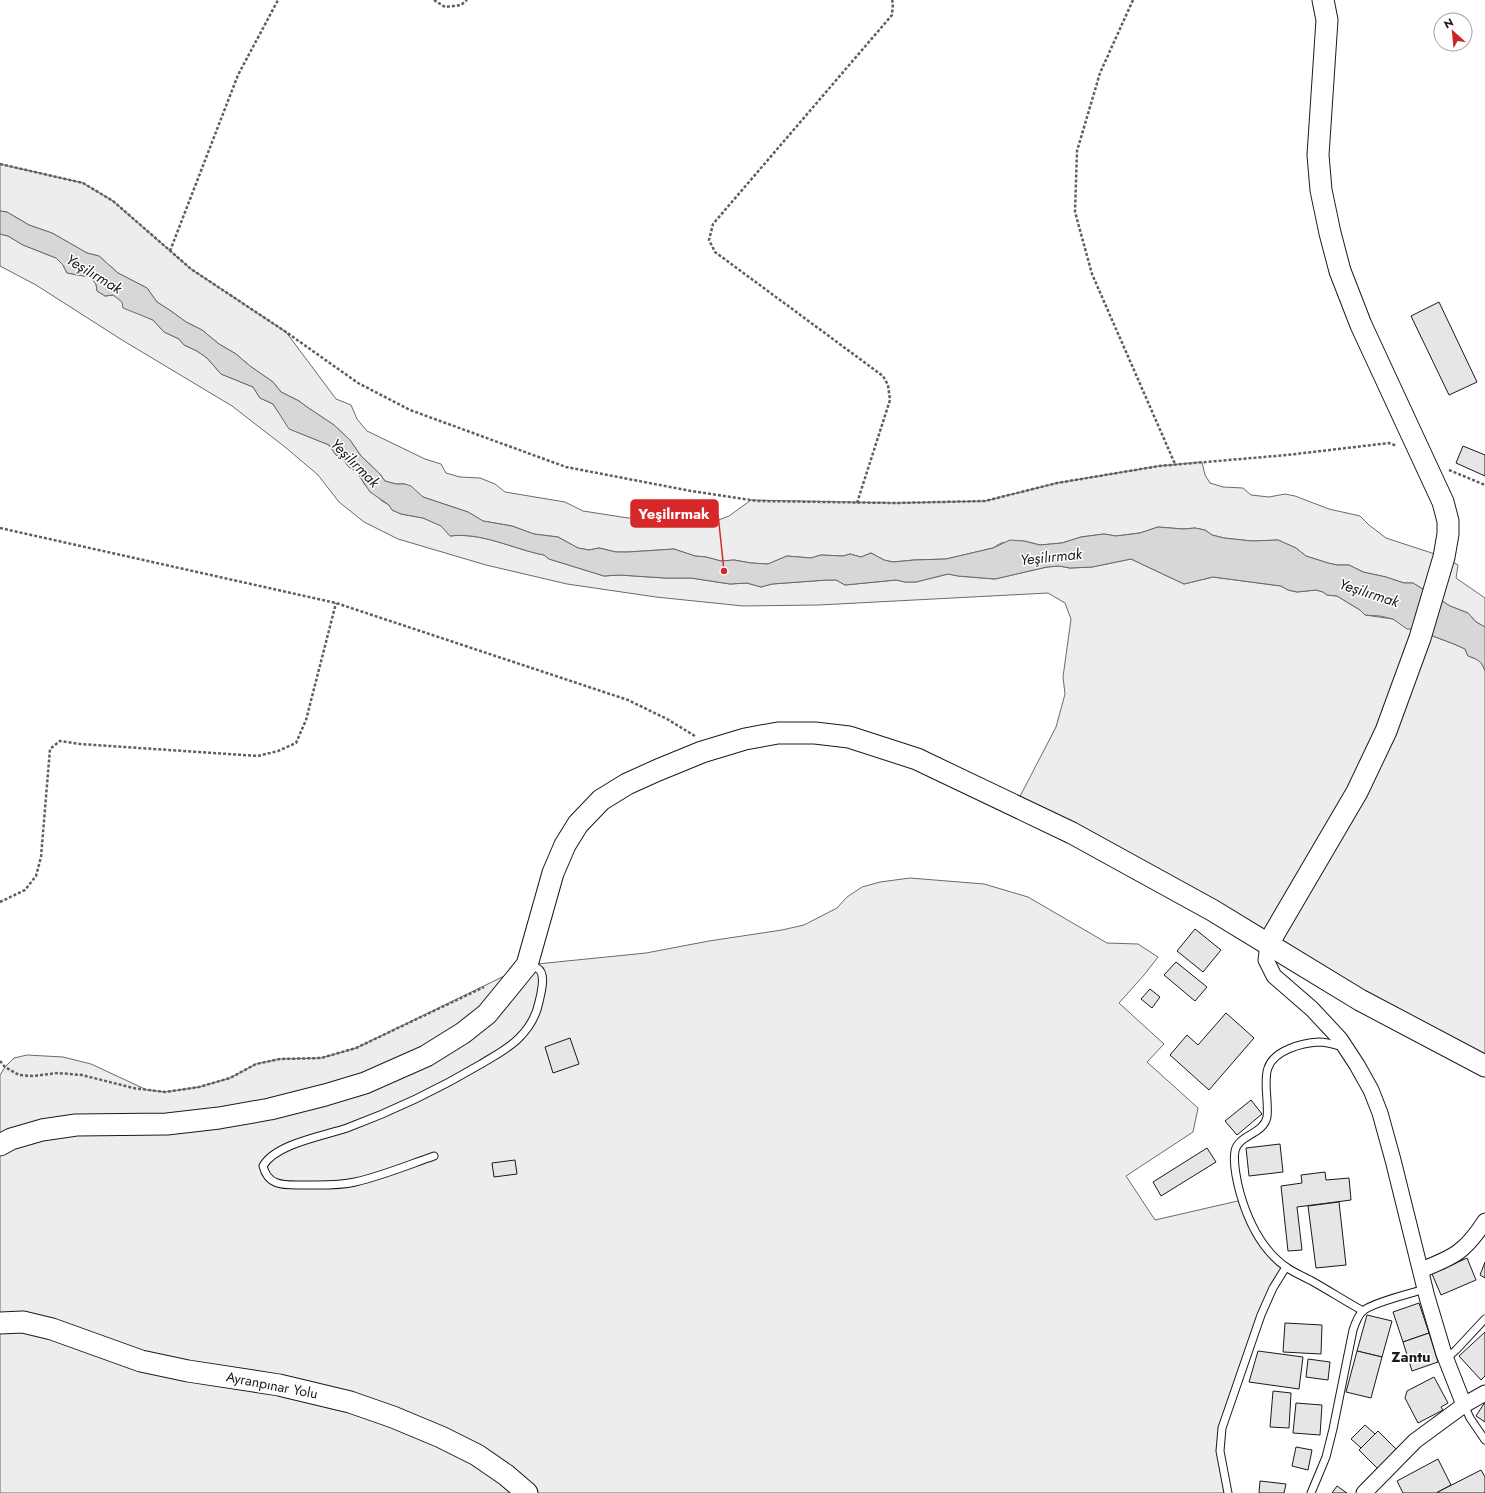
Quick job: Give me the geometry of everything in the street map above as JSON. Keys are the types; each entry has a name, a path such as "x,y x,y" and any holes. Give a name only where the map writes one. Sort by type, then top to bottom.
{"street":[{"path":"1323,0 1327,20 1318,155 1321,190 1330,233 1340,271 1361,325 1443,502 1448,521 1448,534 1444,557 1420,638 1386,731 1357,792 1268,944 1266,960 1274,976 1312,1009 1340,1039 1371,1090 1380,1112 1425,1289 1445,1359 1464,1405"},
{"path":"0,1145 11,1139 42,1130 76,1125 167,1124 219,1118 270,1109 366,1083 426,1056 463,1033 487,1014 527,965 554,872 565,845 578,824 601,800 628,784 658,770 712,749 744,739 778,733 815,733 849,736 916,759 1072,833 1212,910 1360,1000 1485,1066"},
{"path":"1421,1270 1444,1261 1460,1252 1473,1239 1485,1221"},
{"name":"Ayranpınar Yolu","path":"0,1323 22,1322 52,1329 141,1361 188,1371 279,1385 350,1402 393,1417 434,1434 477,1455 506,1475 527,1493"},
{"path":"1364,1493 1415,1441 1464,1405 1485,1393"}],"lane":[{"path":"434,1156 354,1182 329,1185 287,1185 275,1183 268,1178 263,1166 266,1160 282,1150 381,1115 440,1086 490,1058 518,1039 530,1026 536,1014 541,994 541,972 537,968 527,965"},
{"path":"1345,1047 1321,1042 1302,1044 1287,1050 1275,1058 1268,1068 1266,1082 1269,1106 1267,1120 1260,1129 1236,1147 1237,1182 1242,1200 1253,1226 1262,1242 1286,1267 1363,1311"},
{"path":"1228,1493 1220,1451 1222,1428 1261,1315 1273,1288 1286,1267"},
{"path":"1311,1493 1326,1457 1353,1330 1363,1311 1374,1305 1425,1289"},
{"path":"1445,1359 1456,1350 1485,1319"},
{"path":"1464,1405 1470,1418 1485,1440"}],"path":[{"path":"170,251 238,75 278,0"},
{"path":"434,0 445,7 461,5 467,0"},
{"path":"857,503 890,400 888,385 883,376 715,252 709,240 712,224 892,15 892,0"},
{"path":"1133,0 1100,73 1077,151 1076,212 1092,274 1175,464"},
{"path":"0,164 83,183 113,201 191,269 286,332 358,383 410,410 566,467 691,492 758,501 857,503 985,501 1057,483 1159,466 1287,455 1389,443 1485,485"},
{"path":"0,528 336,603 628,700 689,732 712,749"},
{"path":"0,902 25,890 36,876 41,857 50,749 60,741 80,744 258,756 278,751 296,743 306,720 336,603"},
{"path":"0,1061 4,1067 19,1074 33,1076 58,1073 82,1075 133,1088 165,1092 200,1086 230,1078 256,1064 280,1059 321,1058 356,1048 486,986"}],"shaded area":[{"path":"0,164 83,183 113,201 191,269 286,332 336,399 351,405 357,419 367,431 425,459 441,464 446,473 460,477 480,478 495,484 505,492 565,502 583,511 628,518 644,518 657,515 688,523 708,524 729,516 751,500 895,503 985,501 1057,483 1159,466 1202,462 1205,475 1210,483 1223,487 1243,488 1251,495 1269,497 1285,494 1295,496 1329,509 1360,516 1386,538 1444,557 1458,565 1456,578 1485,598 1485,627 1476,622 1468,613 1450,606 1413,583 1404,583 1363,572 1349,565 1337,565 1306,556 1296,548 1278,540 1252,541 1224,538 1212,535 1205,530 1195,528 1183,529 1158,527 1140,533 1116,536 1104,534 1081,537 1062,543 1040,545 1024,541 1001,543 993,548 946,559 893,562 884,560 871,553 861,557 850,554 843,556 821,555 811,558 787,556 768,564 734,560 721,561 695,556 674,549 628,552 616,552 599,548 589,550 578,548 558,537 534,534 512,526 483,521 468,512 423,497 405,484 396,484 385,481 380,474 361,456 350,440 334,425 299,401 281,392 273,382 236,354 219,344 202,330 186,322 157,302 147,288 118,273 99,256 87,253 52,233 29,225 7,212 0,211"},
{"path":"0,234 8,236 23,245 56,258 63,265 67,273 90,277 96,284 97,291 105,296 113,295 144,316 153,320 164,332 179,339 184,345 207,358 221,374 253,387 260,398 273,404 290,429 329,445 336,455 343,459 348,466 357,472 365,485 382,501 389,505 392,510 401,514 423,518 442,526 450,536 474,536 486,539 544,555 549,559 604,576 619,575 691,578 730,584 747,583 761,587 772,584 827,580 836,580 845,585 896,580 916,582 948,574 995,579 1047,567 1092,567 1131,559 1184,584 1213,577 1281,586 1288,590 1297,592 1316,590 1327,595 1337,596 1360,610 1365,615 1393,619 1465,649 1468,656 1479,661 1485,671 1485,1066 1015,806 1056,727 1065,694 1063,677 1071,619 1065,603 1048,593 819,605 743,606 656,597 567,584 486,565 398,539 364,522 339,502 318,475 232,406 122,340 36,285 0,266"},
{"path":"910,878 984,884 1028,897 1107,943 1138,944 1158,957 1119,1003 1164,1044 1147,1062 1198,1108 1193,1132 1126,1176 1155,1220 1242,1200 1253,1226 1286,1267 1273,1288 1222,1428 1220,1451 1228,1493 0,1493 0,1075 5,1067 14,1058 27,1055 63,1057 91,1064 147,1090 165,1092 199,1087 230,1078 256,1064 280,1059 321,1058 356,1048 527,965 646,953 709,941 782,930 804,925 837,908 847,897 862,887 880,882"}],"water":[{"path":"0,211 7,212 29,225 52,233 87,253 99,256 118,273 147,288 157,302 186,322 202,330 219,344 236,354 273,382 281,392 299,401 334,425 350,440 361,456 380,474 385,481 411,486 423,497 468,512 483,521 512,526 534,534 558,537 578,548 589,550 599,548 616,552 628,552 674,549 695,556 721,561 734,560 768,564 787,556 811,558 821,555 843,556 850,554 861,557 871,553 884,560 893,562 946,559 993,548 1010,540 1024,541 1040,545 1062,543 1081,537 1104,534 1116,536 1140,533 1158,527 1183,529 1195,528 1205,530 1212,535 1224,538 1252,541 1278,540 1296,548 1306,556 1337,565 1349,565 1363,572 1404,583 1413,583 1450,606 1468,613 1476,622 1485,627 1485,671 1479,661 1468,656 1465,649 1414,629 1407,629 1393,619 1365,615 1360,610 1337,596 1327,595 1316,590 1297,592 1288,590 1281,586 1213,577 1184,584 1131,559 1092,567 1047,567 995,579 948,574 916,582 896,580 845,585 836,580 827,580 772,584 761,587 747,583 730,584 691,578 619,575 604,576 549,559 544,555 486,539 462,535 450,536 441,526 423,518 401,514 392,510 389,505 370,492 357,472 348,466 343,459 336,455 329,445 289,429 273,404 260,398 253,387 221,374 207,358 184,345 179,339 164,332 153,320 123,308 122,302 113,295 105,296 97,291 96,284 90,277 67,273 63,265 56,258 23,245 8,236 0,234"}],"building":[{"path":"1439,302 1477,382 1449,395 1411,316"},
{"path":"1463,446 1485,455 1485,476 1456,463"},
{"path":"1195,929 1221,950 1203,972 1177,951"},
{"path":"1176,962 1207,987 1195,1001 1164,975"},
{"path":"1150,989 1160,997 1152,1008 1141,999"},
{"path":"1226,1013 1254,1038 1209,1090 1170,1055 1187,1035 1198,1045"},
{"path":"570,1038 579,1064 553,1073 545,1047"},
{"path":"1251,1100 1262,1114 1237,1135 1225,1121"},
{"path":"1280,1144 1283,1172 1249,1176 1246,1148"},
{"path":"1207,1148 1216,1162 1161,1196 1153,1182"},
{"path":"515,1160 517,1174 494,1177 492,1163"},
{"path":"1325,1172 1326,1180 1349,1178 1351,1200 1297,1207 1302,1250 1288,1251 1281,1186 1302,1183 1301,1175"},
{"path":"1339,1202 1346,1265 1316,1268 1308,1206"},
{"path":"1467,1258 1476,1280 1441,1295 1432,1274"},
{"path":"1485,1262 1485,1278 1480,1275"},
{"path":"1419,1303 1429,1333 1403,1342 1393,1312"},
{"path":"1367,1315 1392,1321 1382,1357 1357,1351"},
{"path":"1285,1323 1322,1325 1321,1354 1283,1352"},
{"path":"1485,1332 1485,1376 1481,1380 1459,1356"},
{"path":"1429,1333 1438,1362 1412,1371 1403,1342"},
{"path":"1258,1351 1303,1357 1299,1389 1249,1382"},
{"path":"1357,1351 1382,1357 1371,1398 1346,1392"},
{"path":"1308,1359 1330,1362 1328,1380 1306,1377"},
{"path":"1434,1377 1448,1403 1441,1407 1443,1410 1418,1423 1405,1398 1407,1391"},
{"path":"1273,1391 1291,1393 1289,1428 1270,1427"},
{"path":"1485,1402 1485,1422 1476,1416"},
{"path":"1296,1403 1322,1405 1320,1435 1293,1433"},
{"path":"1365,1425 1375,1434 1361,1448 1351,1439"},
{"path":"1378,1431 1397,1450 1378,1469 1359,1450"},
{"path":"1296,1447 1312,1450 1308,1470 1292,1466"},
{"path":"1438,1459 1451,1485 1436,1493 1403,1493 1397,1481"},
{"path":"1481,1470 1485,1477 1485,1493 1438,1492"},
{"path":"1260,1481 1286,1484 1284,1493 1259,1493"},
{"path":"1337,1486 1347,1493 1332,1493"}],"place":[{"name":"Yeşilırmak","path":"724,571"}],"district":[{"name":"Zantu","path":"1411,1357"}]}
